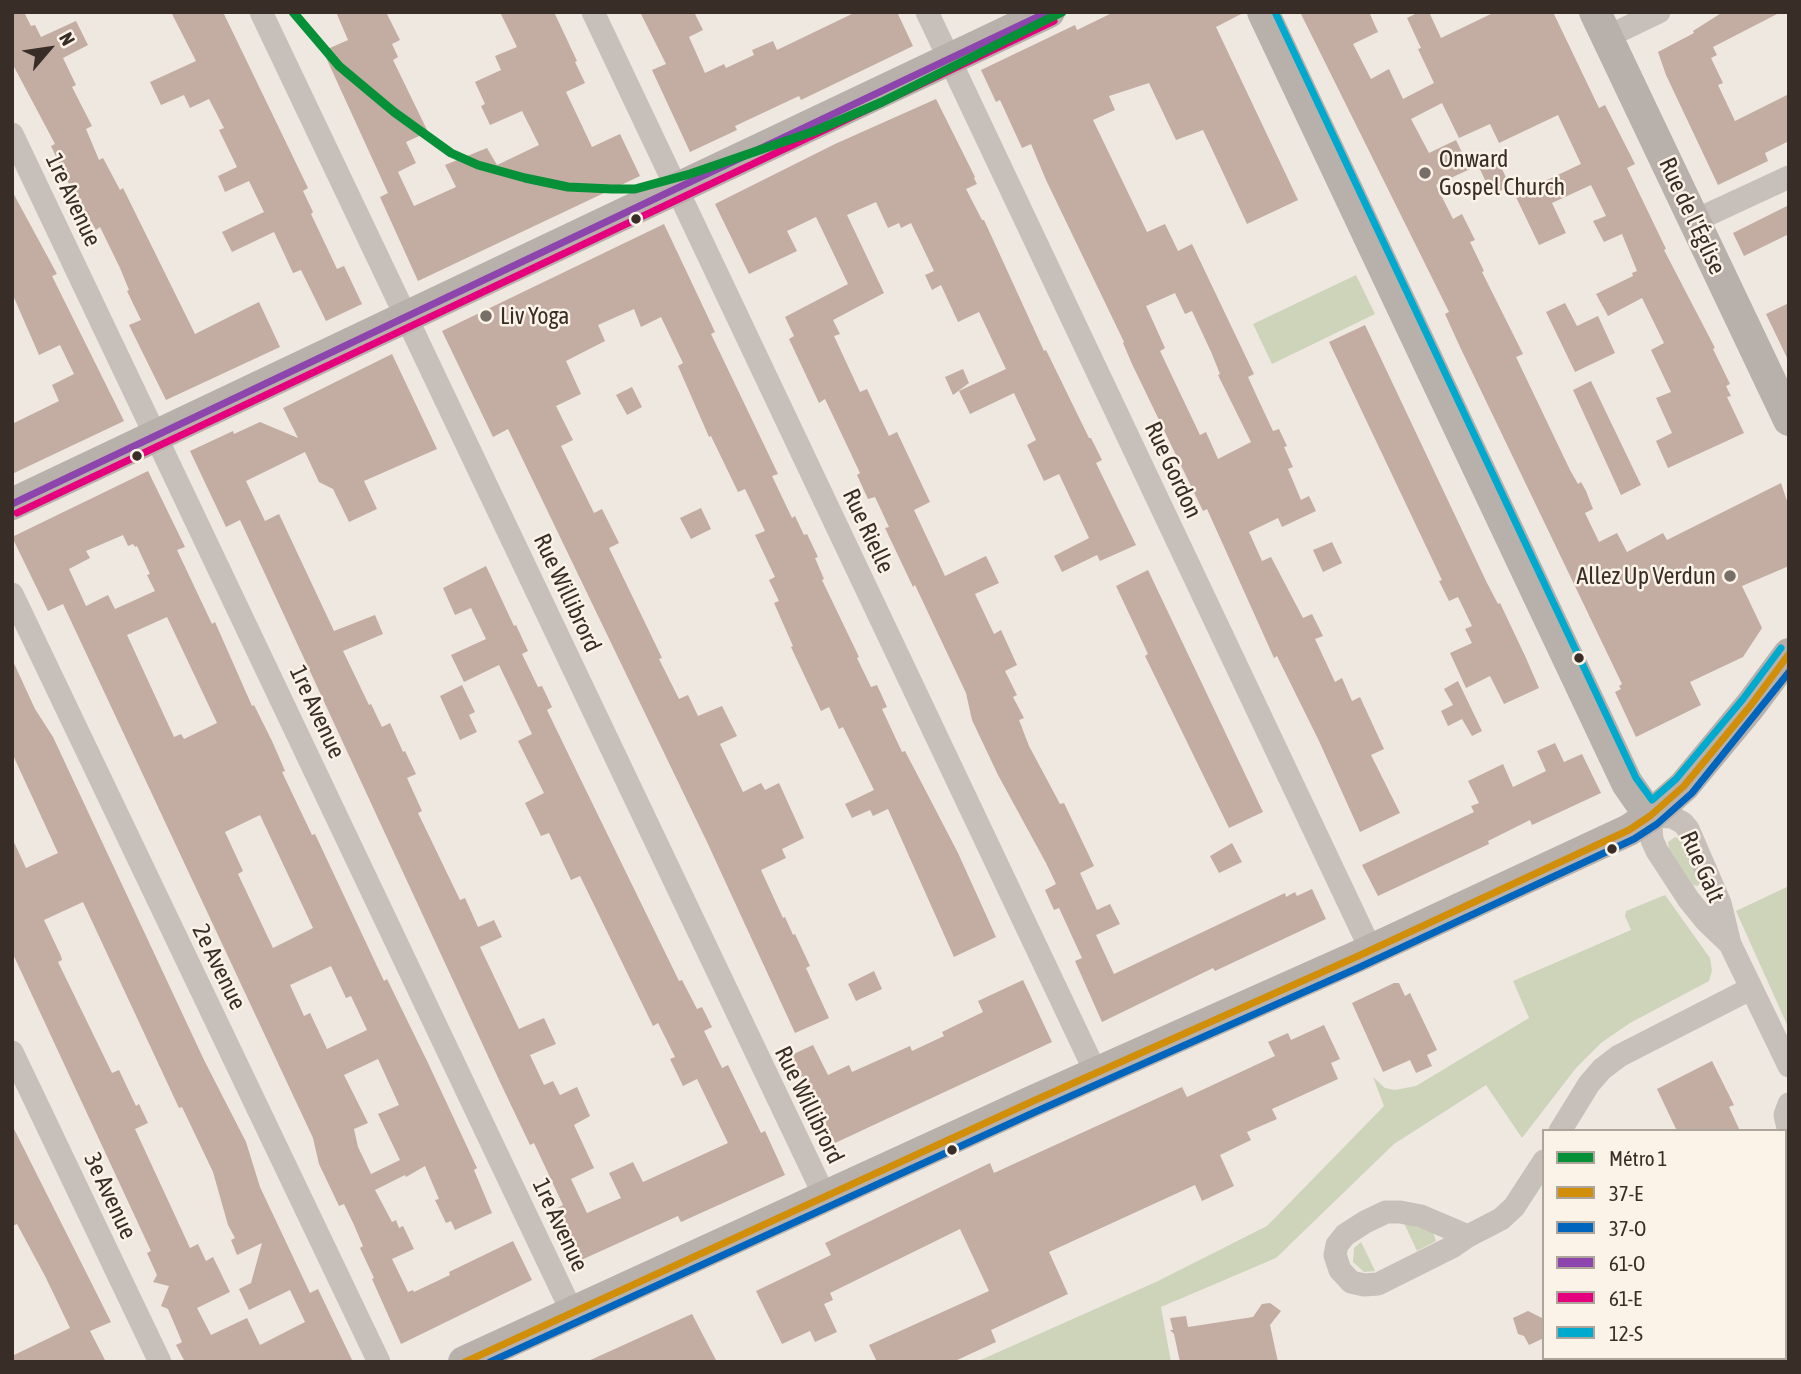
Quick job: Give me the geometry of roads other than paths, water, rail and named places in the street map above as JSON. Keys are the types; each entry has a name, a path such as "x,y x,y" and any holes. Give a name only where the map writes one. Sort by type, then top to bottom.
{"main road":[{"path":"12,504 1049,12"},
{"name":"Rue Galt","path":"1263,12 1627,783 1650,816"},
{"name":"Rue de l'Église","path":"1601,25 1789,420"},
{"path":"464,1362 1623,833 1650,816 1684,786 1789,654"}],"street":[{"name":"Rue Willibrord","path":"261,12 825,1196"},
{"name":"Rue Rielle","path":"593,12 1096,1073"},
{"name":"Rue Gordon","path":"927,12 1371,950"},
{"path":"1601,25 1659,12"},
{"name":"1re Avenue","path":"12,134 573,1314"},
{"path":"1694,222 1789,177"},
{"name":"2e Avenue","path":"12,594 379,1362"},
{"name":"Rue Galt","path":"1730,944 1689,900 1657,850 1652,841 1650,816 1672,817 1688,829 1720,903 1730,944 1789,1066"},
{"path":"1561,1129 1589,1084 1619,1056 1750,989"},
{"name":"3e Avenue","path":"12,1052 160,1362"},
{"path":"1789,1104 1785,1115 1789,1132"},
{"path":"1468,1236 1421,1216 1386,1212 1345,1235 1337,1245 1335,1255 1340,1270 1351,1282 1377,1284 1502,1219 1514,1207 1542,1164"}],"metro line":[{"name":"1","path":"293,12 339,66 394,112 451,153 478,165 525,178 568,187 612,189 635,189 690,174 815,131 882,102 1062,12"}],"place":[{"name":"Onward Gospel Church","path":"1425,173"},
{"name":"Liv Yoga","path":"486,316"},
{"name":"Allez Up Verdun","path":"1730,576"}]}
